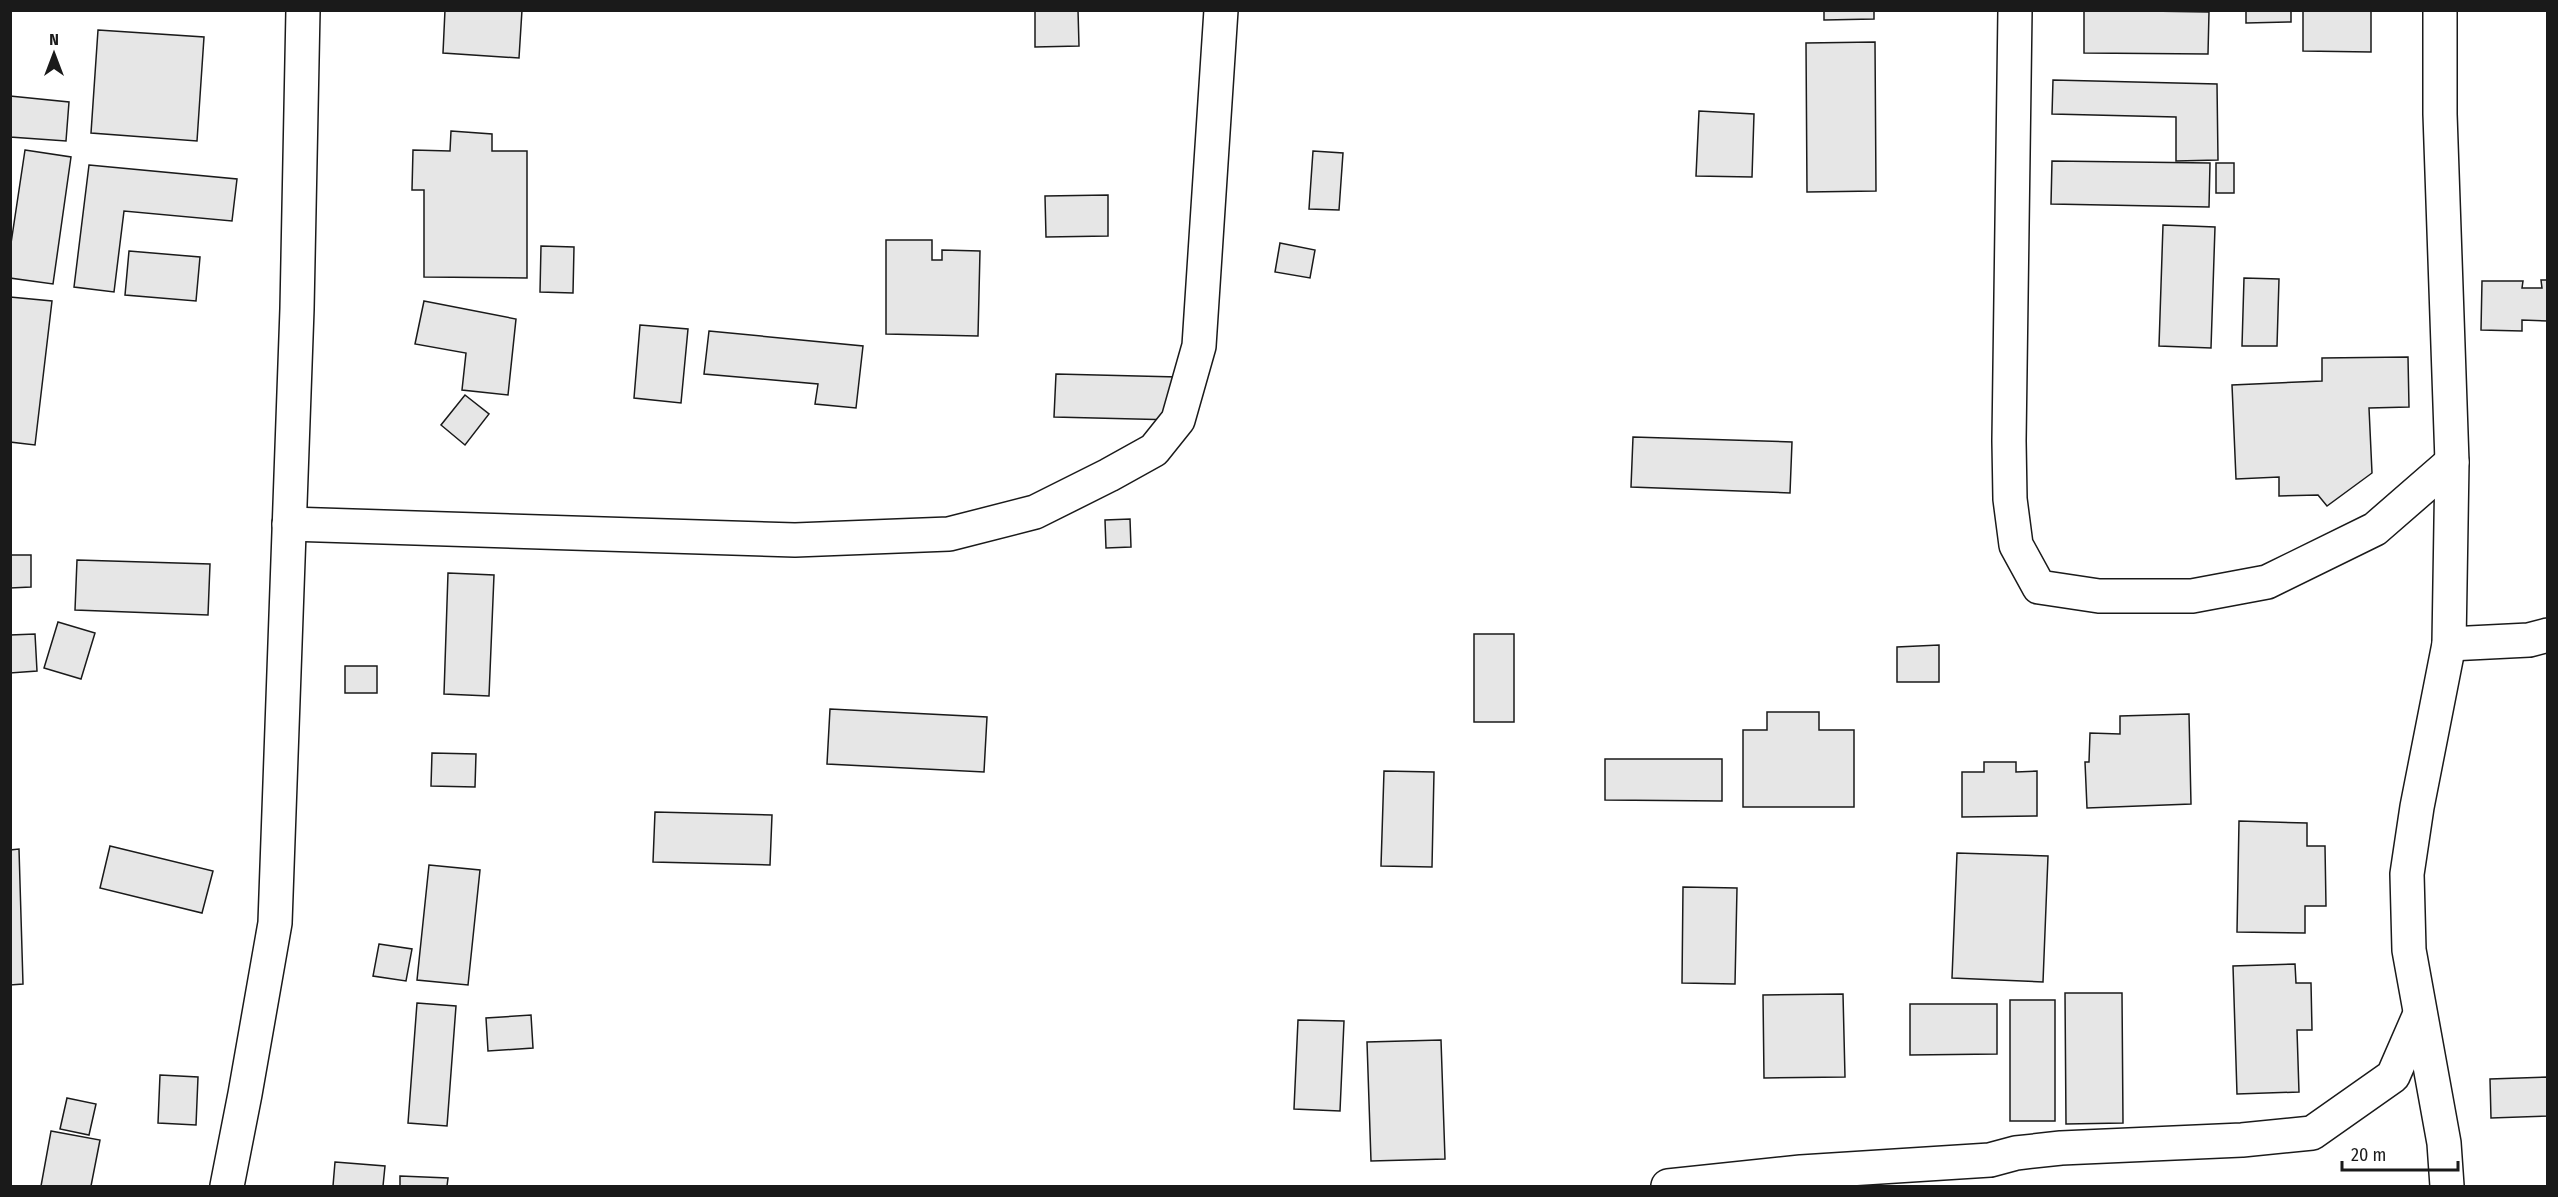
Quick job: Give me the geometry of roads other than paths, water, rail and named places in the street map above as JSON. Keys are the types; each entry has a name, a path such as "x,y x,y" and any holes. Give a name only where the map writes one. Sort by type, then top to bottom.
{"street":[{"path":"227,1186 275,923 297,309 303,10"},
{"path":"289,524 795,540 949,534 1035,512 1109,475 1154,450 1178,420 1199,346 1221,10"},
{"path":"2015,10 2010,499 2016,545 2039,587 2099,596 2192,596 2267,582 2375,529 2452,462"},
{"path":"2440,10 2440,114 2452,462 2449,644 2417,807 2407,874 2409,950 2444,1143 2447,1186"},
{"path":"2449,644 2529,640 2547,636"},
{"path":"1668,1186 1801,1172 1988,1173 2016,1153 2061,1148 2242,1140 2312,1133 2393,1076 2420,1014"}]}
